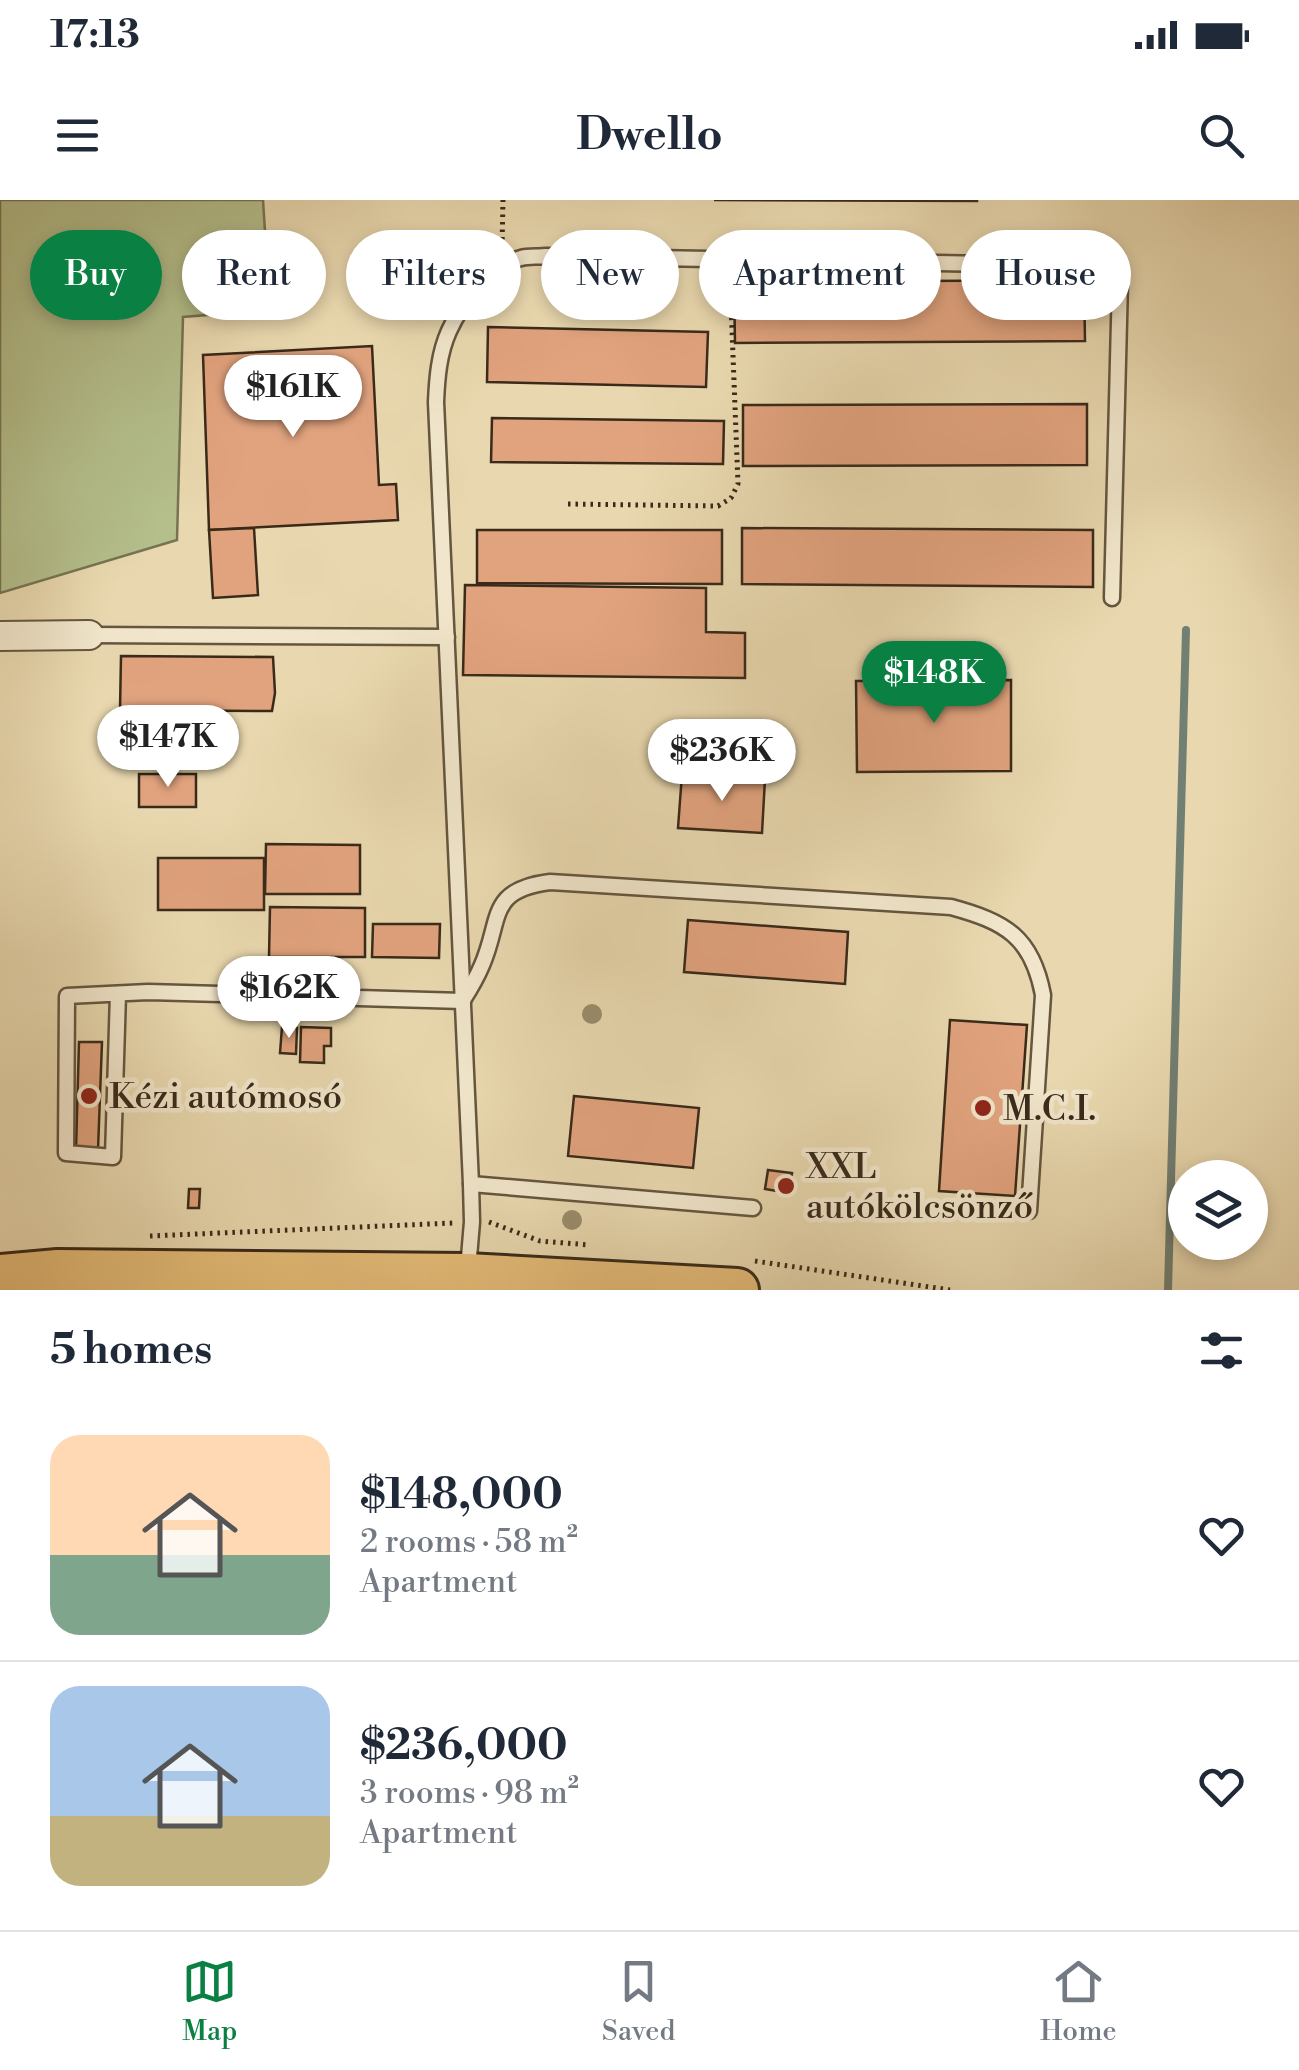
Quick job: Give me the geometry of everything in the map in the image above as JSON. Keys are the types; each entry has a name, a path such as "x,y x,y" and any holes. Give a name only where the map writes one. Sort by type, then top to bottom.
{"main road":[{"path":"0,1276 58,1271 737,1290"}],"street":[{"path":"0,636 89,635"}],"lane":[{"path":"521,258 699,259"},
{"path":"941,263 1106,266 1116,272 1120,282 1112,598"},
{"path":"455,320 438,367 436,402 471,1184 467,1283"},
{"path":"89,635 447,637"},
{"path":"463,1001 483,964 494,918 514,890 529,884 569,883 932,906 976,914 1002,925 1024,943 1037,966 1043,995 1029,1211"},
{"path":"118,994 112,1156 66,1153 67,996 118,994 254,994 463,1001"},
{"path":"471,1184 753,1208"}],"path":[{"path":"501,230 503,200"},
{"path":"568,504 718,506 732,498 738,484 731,320"},
{"path":"138,1236 472,1222"}],"green space":[{"path":"0,200 263,200 265,230 182,230 177,540 0,593"}],"building":[{"path":"714,200 977,200 977,201"},
{"path":"941,281 961,281 961,320 1085,320 1085,341 735,343 735,320 941,320"},
{"path":"488,327 708,332 706,387 487,382"},
{"path":"372,346 379,485 396,484 398,520 209,530 203,355"},
{"path":"1087,404 1087,465 743,466 743,405"},
{"path":"492,418 724,421 723,464 491,462"},
{"path":"254,528 258,595 213,598 209,530"},
{"path":"742,528 1093,530 1093,587 742,584"},
{"path":"477,530 722,530 722,584 477,583"},
{"path":"465,585 706,588 706,632 745,633 745,678 463,675"},
{"path":"121,656 273,657 272,711 120,710"},
{"path":"1011,680 1011,771 857,772 856,681"},
{"path":"168,741 198,741 198,768 168,768"},
{"path":"139,774 196,774 196,807 139,807"},
{"path":"682,774 765,779 762,833 678,828"},
{"path":"266,844 360,845 360,894 265,894"},
{"path":"158,858 264,858 264,910 158,910"},
{"path":"270,907 365,908 365,957 269,957"},
{"path":"688,920 848,932 845,984 684,972"},
{"path":"373,924 440,924 439,958 372,957"},
{"name":"M.C.I.","path":"950,1020 1027,1025 1015,1196 939,1191"},
{"path":"282,1027 297,1028 296,1054 280,1053"},
{"path":"301,1027 331,1028 331,1046 324,1046 324,1063 300,1062"},
{"name":"Kézi autómosó","path":"79,1042 102,1042 98,1150 76,1149"},
{"path":"574,1096 699,1108 693,1168 568,1156"},
{"path":"768,1170 792,1173 789,1193 765,1189"},
{"path":"189,1189 200,1189 199,1208 188,1208"}],"waterway":[{"path":"1168,1290 1186,630"}],"place":[{"name":"Kézi autómosó","path":"89,1096"},
{"name":"M.C.I.","path":"983,1108"},
{"name":"XXL autókölcsönző","path":"786,1186"}]}
